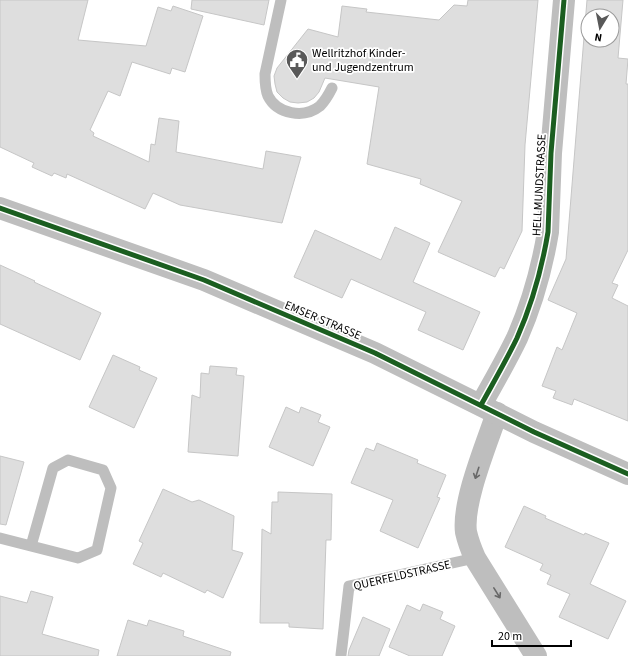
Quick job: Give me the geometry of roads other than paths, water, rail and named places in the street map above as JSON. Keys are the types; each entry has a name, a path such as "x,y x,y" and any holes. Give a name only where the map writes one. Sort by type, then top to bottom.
{"street":[{"name":"HELLMUNDSTRASSE","path":"489,409 501,369 522,326 538,279 546,244 549,211 553,114 564,0"},
{"name":"EMSER STRASSE","path":"0,201 53,226"},
{"name":"EMSER STRASSE","path":"0,208 204,280 375,353 534,432 628,474"},
{"path":"489,409 470,492 466,530 469,544 475,558 536,656"}],"lane":[{"path":"281,0 264,74 265,86 269,97 276,106 287,112 299,114 310,112 320,106 332,88"},
{"path":"0,538 31,546 78,558 97,550 111,488 103,470 68,460 53,468 31,546"},
{"name":"QUERFELDSTRASSE","path":"341,655 349,586 475,558"}],"place":[{"name":"Wellritzhof Kinder- und Jugendzentrum","path":"297,80"}]}
